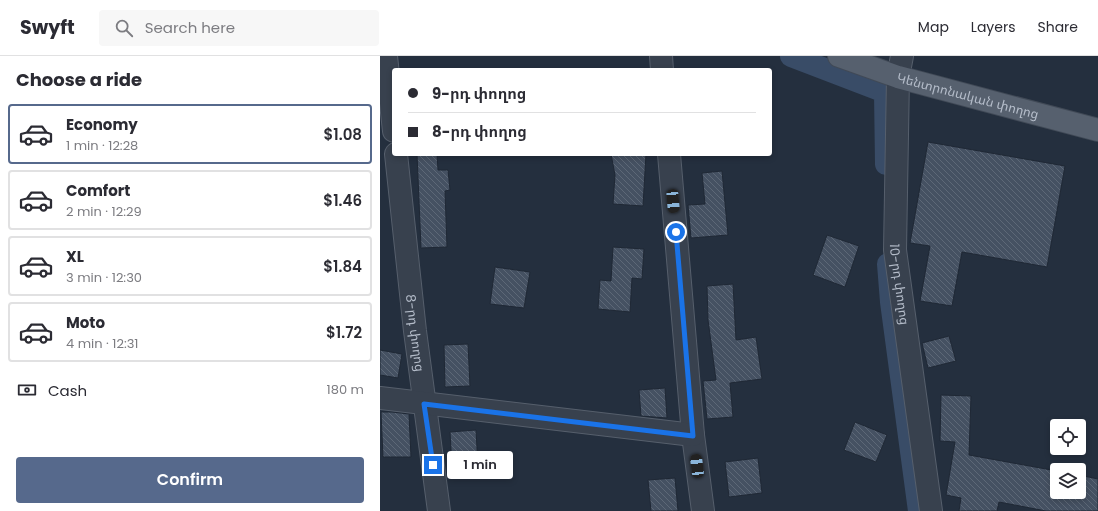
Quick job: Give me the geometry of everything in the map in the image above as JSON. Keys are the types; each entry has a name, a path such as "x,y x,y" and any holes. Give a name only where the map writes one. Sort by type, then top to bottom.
{"main road":[{"name":"Կենտրոնական փողոց","path":"838,56 900,66 1098,130"}],"street":[{"path":"386,56 392,112"},
{"path":"661,56 662,68"},
{"name":"10-րդ փողոց","path":"900,66 895,250 931,511"},
{"name":"8-րդ փողոց","path":"396,156 415,331 439,511"},
{"path":"669,156 693,436 703,511"},
{"path":"380,398 693,436"}],"building":[{"path":"928,142 1065,166 1047,267 962,252 952,306 920,301 930,246 910,243"},
{"path":"417,156 437,156 438,170 448,170 450,190 445,191 447,247 421,248"},
{"path":"611,156 646,156 643,206 613,204 615,175"},
{"path":"722,171 728,235 691,238 688,205 705,204 702,173"},
{"path":"827,235 859,246 845,287 813,275"},
{"path":"613,247 644,249 642,279 632,278 630,312 598,309 600,280 611,281"},
{"path":"495,267 530,272 524,308 490,304"},
{"path":"733,284 736,340 756,337 762,379 730,383 733,417 707,419 703,381 716,380 708,320 707,286"},
{"path":"949,336 956,361 928,368 922,343"},
{"path":"468,344 470,386 445,387 444,345"},
{"path":"380,350 402,354 398,378 380,375"},
{"path":"665,388 667,418 641,416 639,390"},
{"path":"941,395 971,396 969,455 1050,470 1050,499 1086,499 1086,476 1098,479 1098,511 1046,511 999,502 997,511 959,511 961,498 946,495 955,442 940,441"},
{"path":"381,412 409,414 411,457 383,457"},
{"path":"855,422 887,435 876,462 844,450"},
{"path":"476,430 478,466 452,468 450,432"},
{"path":"758,458 762,493 729,497 725,462"},
{"path":"675,478 678,511 651,511 648,480"}],"waterway":[{"path":"791,56 885,92 886,164"},
{"path":"888,264 891,302 919,511"}],"route":[{"path":"433,465 424,404 693,436 676,232"}]}
